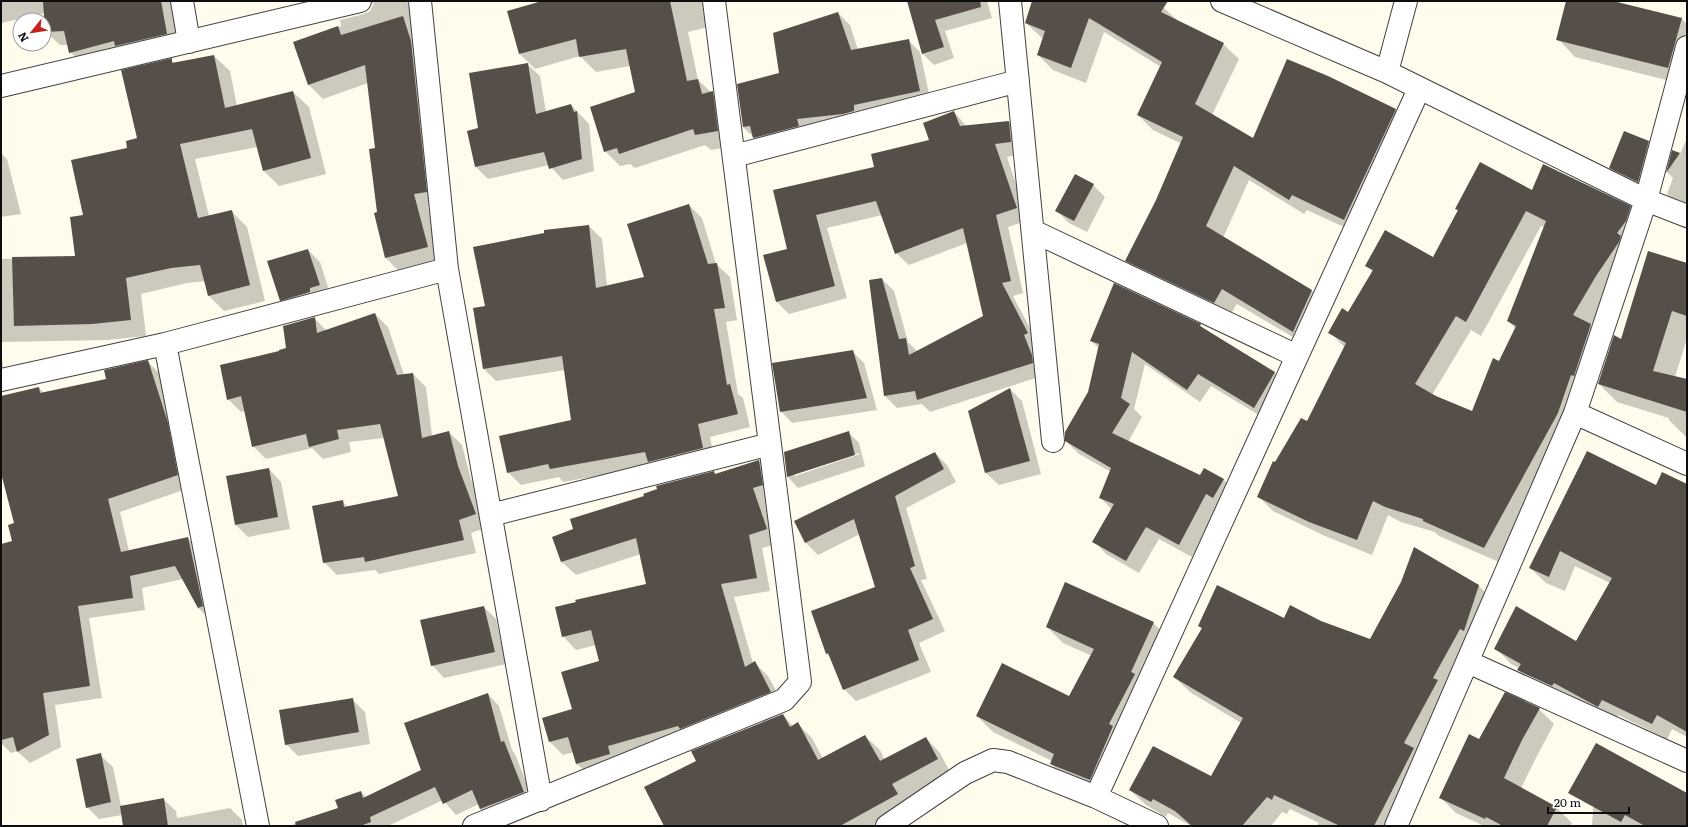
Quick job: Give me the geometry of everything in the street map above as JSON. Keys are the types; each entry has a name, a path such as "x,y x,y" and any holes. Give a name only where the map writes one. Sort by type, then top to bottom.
{"street":[{"path":"182,1 188,42"},
{"path":"1,86 360,1"},
{"path":"420,1 447,269 541,800"},
{"path":"474,826 784,700 800,682 714,1"},
{"path":"1010,1 1053,441"},
{"path":"1222,1 1387,72 1646,200 1687,216"},
{"path":"1387,72 1406,1"},
{"path":"1396,826 1575,414 1646,200 1687,47"},
{"path":"734,156 1018,81"},
{"path":"1096,797 1419,89"},
{"path":"1033,231 1297,356"},
{"path":"1,380 165,344 447,269"},
{"path":"165,344 258,826"},
{"path":"1575,414 1687,464"},
{"path":"491,515 770,444"},
{"path":"1468,662 1687,761"},
{"path":"887,826 966,773 993,760 1008,762 1096,797 1157,826"}],"building":[{"path":"43,1 161,1 167,34 115,46 114,41 69,53 64,31 52,32 52,12 44,12"},
{"path":"542,1 670,1 687,81 698,79 702,94 713,91 718,131 695,135 693,129 619,154 617,148 604,152 590,107 635,92 626,49 579,57 576,39 519,54 507,11"},
{"path":"907,1 980,1 981,7 935,20 944,47 922,54"},
{"path":"1032,1 1168,1 1161,12 1224,43 1195,104 1253,138 1287,59 1328,76 1396,109 1344,220 1292,195 1289,200 1234,166 1206,226 1312,290 1293,332 1222,289 1214,303 1125,261 1156,200 1183,137 1137,115 1162,62 1089,18 1071,68 1037,55 1045,31 1025,23"},
{"path":"1566,1 1613,1 1682,18 1668,68 1556,40"},
{"path":"838,12 851,50 909,39 920,91 854,105 854,111 843,114 797,119 799,126 753,138 750,126 743,127 737,84 779,73 773,33"},
{"path":"403,16 411,41 427,192 414,194 428,247 385,258 374,213 377,212 369,149 375,148 365,65 308,85 293,42 338,26 341,35"},
{"path":"214,55 225,108 293,91 311,158 263,171 252,129 180,144 198,218 232,210 250,285 208,296 200,265 171,268 126,278 131,320 92,324 14,326 12,257 75,256 70,217 83,215 71,160 127,148 126,141 137,138 121,70 172,58 172,63"},
{"path":"528,63 536,114 571,104 574,112 577,111 582,159 549,169 544,152 475,167 467,131 478,128 469,73"},
{"path":"954,111 960,126 1009,121 1011,142 995,144 1017,208 996,215 1011,281 1002,283 1028,333 1024,335 1032,355 1033,363 917,400 915,391 884,396 869,280 882,278 899,339 906,338 909,355 983,316 963,228 895,254 876,201 816,215 835,286 776,302 763,255 787,249 773,190 874,167 871,154 929,140 923,123"},
{"path":"1624,131 1649,141 1638,182 1609,168"},
{"path":"1672,150 1680,153 1666,173"},
{"path":"1480,162 1532,190 1543,164 1631,206 1626,221 1617,233 1621,236 1619,242 1596,276 1573,315 1591,324 1574,376 1571,375 1558,413 1484,548 1423,521 1423,519 1385,507 1373,501 1357,540 1309,522 1257,497 1273,461 1275,462 1301,418 1307,421 1346,343 1328,333 1342,308 1348,312 1373,270 1365,266 1385,230 1433,257 1458,210 1455,209","holes":["1526,211 1546,221 1507,321 1516,326 1499,361 1493,358 1472,411 1436,396 1415,384 1456,316 1466,322"]},
{"path":"1075,174 1094,184 1074,221 1055,211"},
{"path":"689,204 708,264 717,263 725,308 714,309 727,385 730,384 738,414 698,424 703,448 648,462 645,452 550,469 548,464 507,473 499,436 571,420 562,356 483,369 473,308 485,306 473,247 544,233 544,230 589,225 596,288 644,277 627,224"},
{"path":"308,249 320,285 310,288 310,292 280,301 267,261"},
{"path":"1648,251 1687,263 1687,316 1672,311 1653,371 1687,379 1687,412 1598,384 1614,335 1621,339"},
{"path":"1114,283 1201,324 1200,326 1275,372 1254,408 1198,374 1187,390 1132,352 1121,398 1130,404 1112,433 1200,475 1204,468 1224,479 1213,498 1206,494 1179,545 1146,527 1126,561 1092,542 1114,504 1099,498 1111,468 1065,441 1065,432 1088,392 1099,344 1090,341"},
{"path":"375,313 397,375 413,373 422,438 449,431 458,466 476,514 459,520 464,540 365,562 364,557 323,563 312,506 343,500 344,507 398,496 380,424 337,430 339,439 309,447 306,434 252,447 241,396 227,400 220,365 286,348 283,326 315,317 317,333"},
{"path":"853,350 867,398 780,412 772,363"},
{"path":"148,360 168,423 178,475 108,499 121,552 188,537 203,606 198,608 175,566 130,576 133,598 78,606 90,686 43,693 49,735 17,752 13,737 1,740 1,544 12,541 8,525 14,523 1,473 1,396 39,387 40,393 106,379 104,370"},
{"path":"1010,388 1030,461 985,473 968,411"},
{"path":"849,431 855,455 787,477 784,452"},
{"path":"1587,451 1656,485 1662,472 1687,484 1687,732 1657,715 1652,724 1602,700 1598,707 1554,683 1552,686 1517,670 1521,664 1494,649 1516,606 1576,641 1612,578 1560,551 1549,577 1529,568"},
{"path":"935,452 944,469 895,496 915,566 910,568 933,619 908,630 919,660 843,690 828,653 826,654 811,611 875,587 854,519 805,543 794,521"},
{"path":"759,460 763,485 753,488 767,529 749,535 757,578 721,584 745,667 755,661 771,692 680,729 678,726 608,746 610,754 576,764 568,737 549,742 542,718 572,709 561,672 599,661 591,630 562,637 555,607 576,602 575,600 646,584 636,538 561,562 552,537 573,529 570,519 644,496 643,494 657,489 656,486 714,471 715,474"},
{"path":"269,468 278,517 235,525 226,476"},
{"path":"1414,547 1479,585 1464,631 1460,629 1433,678 1438,680 1404,743 1414,748 1374,826 1340,826 1274,795 1272,800 1267,797 1242,826 1192,826 1175,811 1153,799 1151,802 1129,790 1153,746 1211,776 1243,718 1173,677 1202,628 1198,626 1217,585 1284,618 1290,605 1321,621 1370,639 1401,582"},
{"path":"1065,582 1154,622 1131,672 1135,674 1109,724 1113,726 1090,780 1050,764 1054,754 976,716 1002,663 1069,696 1094,649 1046,627"},
{"path":"484,606 495,652 431,666 420,620"},
{"path":"1505,692 1540,708 1522,740 1504,778 1557,807 1547,826 1503,826 1486,817 1485,819 1439,798 1469,734 1479,739"},
{"path":"488,693 501,742 504,741 524,792 480,809 472,790 443,804 435,787 370,817 371,822 360,826 296,826 295,822 338,808 335,800 361,791 363,798 421,770 404,723"},
{"path":"353,698 359,732 285,745 279,710"},
{"path":"783,714 790,727 798,722 818,760 865,735 880,761 926,737 938,759 892,784 898,794 840,826 664,826 644,787 696,761 691,751"},
{"path":"1596,743 1687,793 1687,826 1645,826 1625,815 1621,822 1568,793"},
{"path":"101,753 111,802 86,808 76,759"},
{"path":"164,798 168,826 123,826 120,806"}]}
